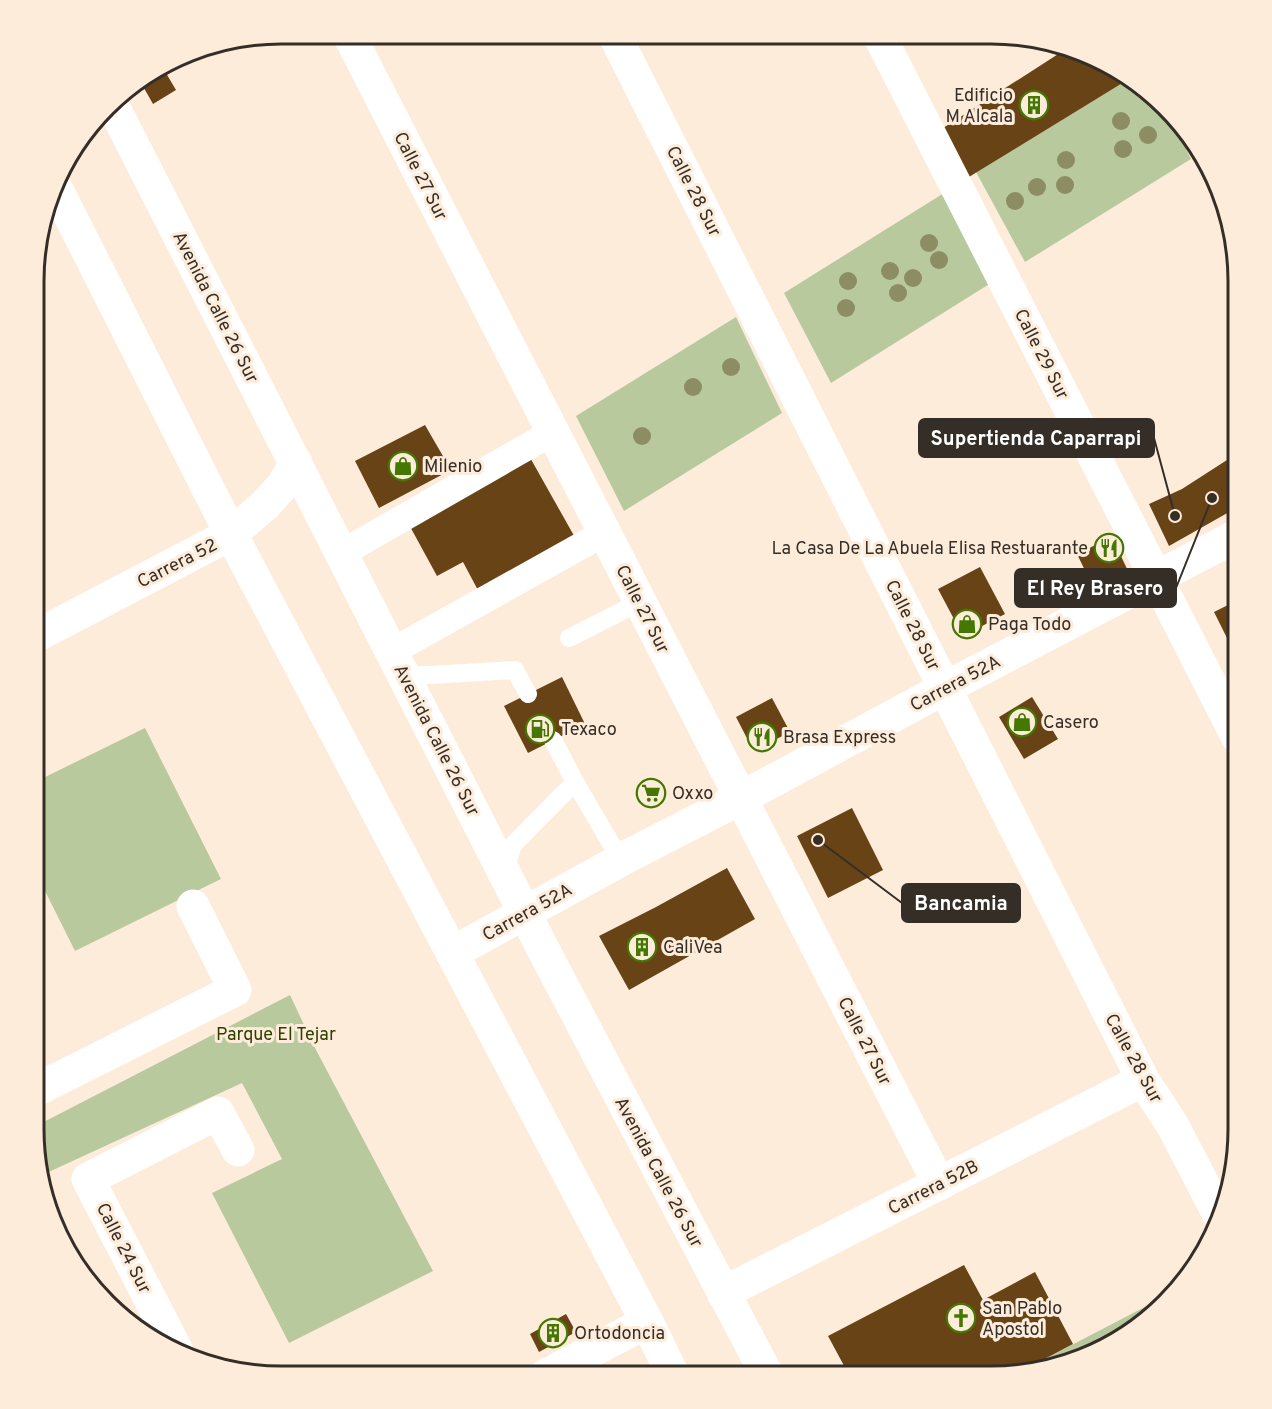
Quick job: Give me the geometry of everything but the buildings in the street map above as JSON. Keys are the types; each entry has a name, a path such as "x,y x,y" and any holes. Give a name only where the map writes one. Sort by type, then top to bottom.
{"street":[{"name":"Calle 27 Sur","path":"354,44 939,1184"},
{"name":"Calle 28 Sur","path":"619,44 1143,1080 1173,1126 1215,1207"},
{"name":"Calle 29 Sur","path":"884,44 1228,717"},
{"name":"Avenida Calle 26 Sur","path":"115,111 525,914 762,1366"},
{"path":"60,195 231,534 668,1366"},
{"path":"342,553 553,432"},
{"name":"Carrera 52","path":"44,632 231,534 265,506 283,485 296,463"},
{"path":"398,663 604,533"},
{"name":"Carrera 52A","path":"452,953 630,855 1228,541"},
{"path":"44,1086 235,990 193,906"},
{"name":"Carrera 52B","path":"723,1293 1143,1080"},
{"name":"Calle 24 Sur","path":"170,1338 88,1179 218,1113 238,1150"},
{"path":"565,1366 647,1322"}],"lane":[{"path":"570,639 640,602"},
{"path":"398,663 430,675 516,670 528,694"},
{"path":"553,740 574,782 613,847 630,855"},
{"path":"504,872 513,844 574,782"}],"green space":[{"path":"1123,83 1148,102 1170,124 1178,134 1191,159 1025,262 976,172"},
{"path":"944,193 991,283 831,383 784,293"},
{"path":"736,317 782,413 624,511 576,416"},
{"path":"145,728 221,879 75,951 44,889 44,778"},
{"name":"Parque El Tejar","path":"290,995 315,1048 433,1271 289,1343 212,1193 282,1159 242,1083 48,1172 44,1122"},
{"path":"1152,1303 1110,1334 1068,1353 1044,1359"}],"place":[{"name":"Edificio M Alcala","path":"1034,105"},
{"name":"Milenio","path":"403,466"},
{"name":"El Rey Brasero","path":"1212,498"},
{"name":"Supertienda Caparrapi","path":"1175,516"},
{"name":"La Casa De La Abuela Elisa Restuarante","path":"1109,548"},
{"name":"Paga Todo","path":"967,624"},
{"name":"Casero","path":"1022,722"},
{"name":"Texaco","path":"540,729"},
{"name":"Brasa Express","path":"762,737"},
{"name":"Oxxo","path":"651,793"},
{"name":"Bancamia","path":"818,840"},
{"name":"CaliVea","path":"642,947"},
{"name":"San Pablo Apostol","path":"961,1318"},
{"name":"Ortodoncia","path":"553,1333"}]}
